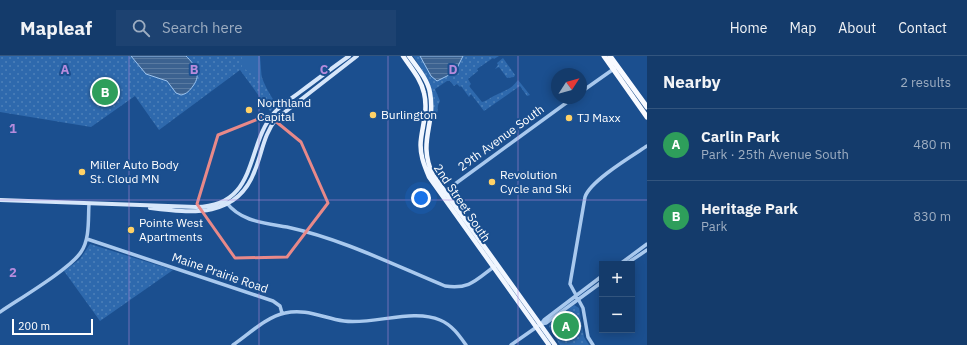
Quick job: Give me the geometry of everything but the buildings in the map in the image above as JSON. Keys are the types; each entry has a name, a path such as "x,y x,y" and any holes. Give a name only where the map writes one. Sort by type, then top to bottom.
{"highway":[{"path":"604,56 647,107"},
{"path":"610,56 615,68 647,117"}],"main road":[{"path":"0,200 137,206 201,207 225,199 237,190 247,176 263,129 273,113 349,56"},
{"path":"137,206 196,212 211,210 228,204 240,194 250,182 267,133 276,119 357,56"},
{"name":"2nd Street South","path":"403,56 421,84 424,93 426,105 421,140 421,154 429,178 443,192"},
{"name":"2nd Street South","path":"409,56 423,75 430,92 431,110 426,153 434,175 443,192 549,345"},
{"name":"2nd Street South","path":"495,265 541,324 555,345"}],"street":[{"path":"587,88 615,68"},
{"name":"29th Avenue South","path":"443,192 565,104"},
{"path":"593,345 588,337 583,308 570,284 585,197 589,189 647,146"},
{"path":"225,199 237,213 248,219 299,230 333,241 445,286 458,288 472,283 495,265"},
{"path":"0,312 69,264 81,252 87,238 89,204"},
{"name":"Maine Prairie Road","path":"87,238 273,301 280,306 282,313"},
{"path":"624,261 647,244"},
{"path":"630,261 647,250"},
{"path":"511,345 541,324 546,323 599,279"},
{"path":"577,298 599,284"},
{"path":"233,345 264,323 282,313 295,311 307,312 343,321 358,322 422,316 440,320 458,333 466,345"}],"highlighted area":[{"path":"268,115 301,142 328,203 287,257 235,258 197,204 218,135"}],"shaded area":[{"path":"0,56 257,56 259,69 264,82 277,105 270,111 240,70 159,130 135,96 91,127 0,112"},
{"path":"131,56 186,56 195,66 197,74 196,82 185,94 181,95 176,93 167,81 146,74"},
{"path":"242,56 260,56 262,81 242,67"},
{"path":"413,56 499,56 494,59 493,58 477,69 478,71 468,79 471,84 469,86 482,102 513,86 518,80 530,95 527,96 520,86 484,111 471,94 469,97 461,86 460,87 457,84 454,86 450,81 447,81 435,89 440,101 437,116 433,116 431,91 427,78"},
{"path":"420,56 463,56 455,72 437,81 431,76"},
{"path":"503,58 515,75 514,77 507,78 499,67 495,69 498,65 497,63"},
{"path":"90,244 173,270 100,321 64,271 80,259"},
{"path":"574,305 579,308 584,337 589,345 560,345 549,327 550,323"}],"place":[{"name":"Heritage Park","path":"105,92"},
{"name":"Northland Capital","path":"249,110"},
{"name":"Burlington","path":"373,115"},
{"name":"TJ Maxx","path":"569,118"},
{"name":"Miller Auto Body St. Cloud MN","path":"82,172"},
{"name":"Revolution Cycle and Ski","path":"492,182"},
{"name":"Pointe West Apartments","path":"131,230"},
{"name":"Carlin Park","path":"566,326"}]}
